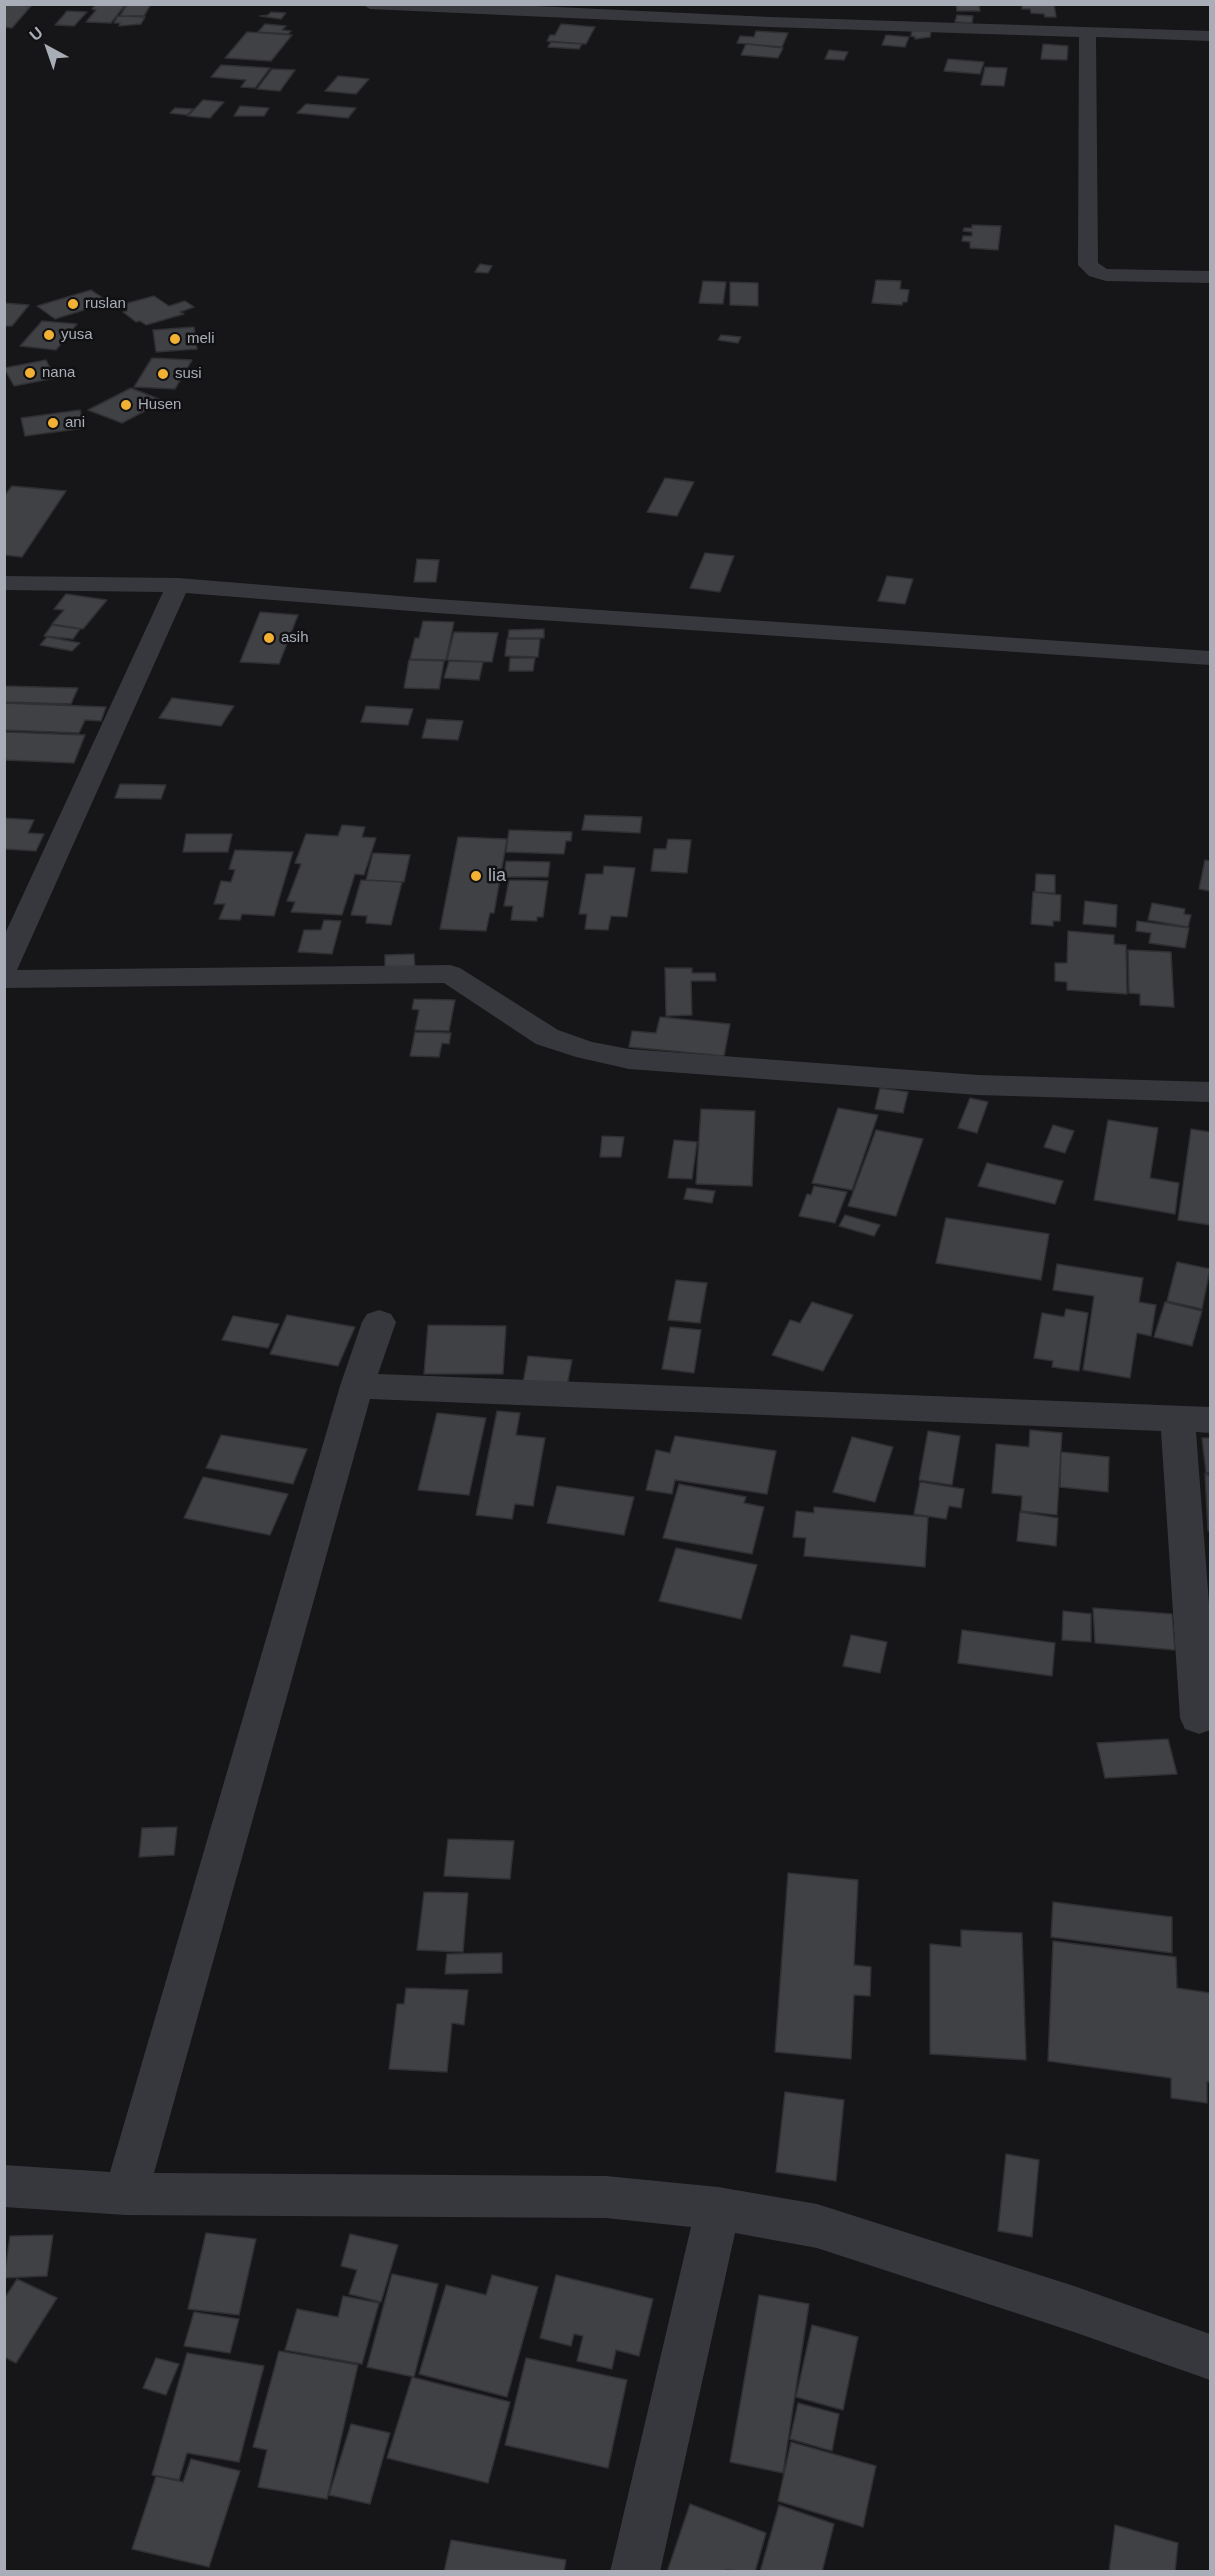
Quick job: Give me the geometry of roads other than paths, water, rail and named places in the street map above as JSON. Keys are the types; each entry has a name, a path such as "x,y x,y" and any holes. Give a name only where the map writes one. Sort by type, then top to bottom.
{"street":[{"path":"370,4 770,22 1210,36"},
{"path":"1087,32 1088,265 1096,272 1106,275 1210,277"},
{"path":"4,583 178,585 436,606 1210,658"},
{"path":"4,968 178,585"},
{"path":"4,979 450,974 547,1037 587,1050 629,1059 978,1085 1210,1092"},
{"path":"126,2194 357,1386 379,1322"},
{"path":"357,1386 1194,1419 1199,1718"},
{"path":"4,2186 126,2194 606,2197 718,2208 817,2226 1074,2309 1210,2357"},
{"path":"635,2571 718,2208"}],"place":[{"name":"ruslan","path":"73,304"},
{"name":"yusa","path":"49,335"},
{"name":"meli","path":"175,339"},
{"name":"nana","path":"30,373"},
{"name":"susi","path":"163,374"},
{"name":"Husen","path":"126,405"},
{"name":"ani","path":"53,423"},
{"name":"asih","path":"269,638"},
{"name":"lia","path":"476,876"}]}
